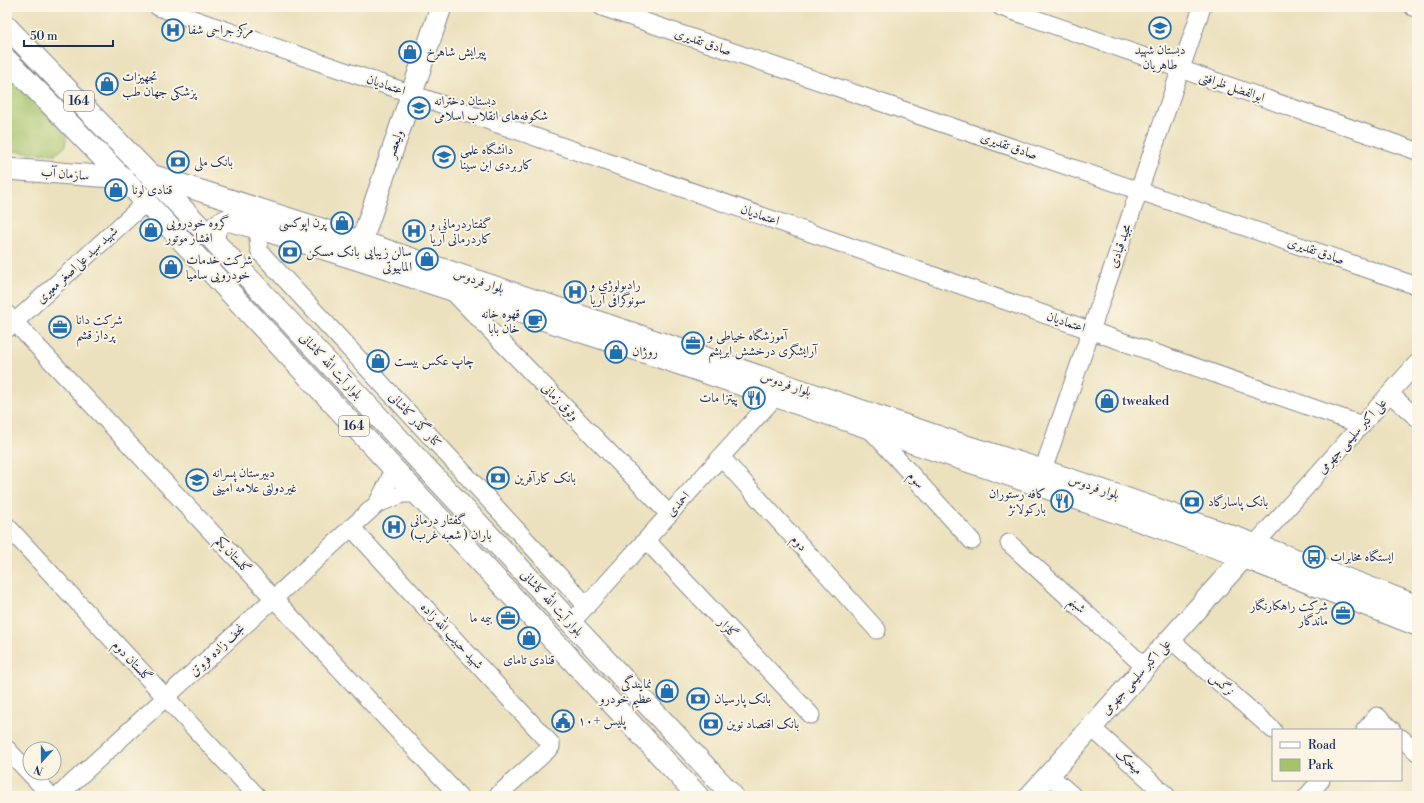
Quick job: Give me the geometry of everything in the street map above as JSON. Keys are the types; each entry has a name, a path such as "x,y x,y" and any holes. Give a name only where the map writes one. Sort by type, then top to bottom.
{"main road":[{"name":"ولیعصر","path":"359,250 441,7"},
{"name":"بلوار آیت الله کاشانی","path":"7,28 213,240 733,796"},
{"name":"بلوار آیت الله کاشانی","path":"7,60 124,178 698,796"},
{"name":"سازمان آب","path":"7,169 124,178"},
{"name":"بلوار فردوس","path":"151,175 211,194 359,250 1041,477 1249,550 1417,606"},
{"name":"بلوار فردوس","path":"211,194 204,197 200,201 202,210 208,215 264,230 359,250"},
{"path":"213,240 217,225 227,220"},
{"name":"بلوار فردوس","path":"1249,550 1417,625"},
{"name":"علی اکبر سلیمی جهرمی","path":"1030,796 1249,550"}],"street":[{"name":"اعتمادیان","path":"158,7 1362,425"},
{"name":"صادق تقدیری","path":"602,7 1417,286"},
{"name":"ابوالفضل ظرافتی","path":"1001,7 1417,151"},
{"name":"مجید قبادی","path":"1041,477 1202,7"},
{"path":"1413,7 1417,8"},
{"name":"شهید سید علی‌اصغر معیری","path":"10,322 146,202"},
{"name":"کنار گذر کاشانی","path":"264,230 258,236 257,245 260,252 586,606"},
{"name":"وثوق زمانی","path":"454,282 669,514"},
{"name":"گلستان یکم","path":"10,322 459,796"},
{"name":"علی اکبر سلیمی جهرمی","path":"1249,550 1417,363"},
{"name":"احمدی","path":"571,623 778,390"},
{"path":"1390,394 1417,418"},
{"name":"سوم","path":"873,422 972,541"},
{"name":"دوم","path":"720,457 877,630"},
{"name":"نجف زاده فروتن","path":"58,796 377,504 390,480 392,466"},
{"name":"نجف زاده فروتن","path":"377,504 403,494 418,494"},
{"name":"گلستان دوم","path":"7,526 257,796"},
{"name":"شهید حبیب الله زاده","path":"351,527 551,745 497,796"},
{"name":"گلزار","path":"646,540 811,715"},
{"name":"شبنم","path":"1009,543 1145,667"},
{"name":"نرگس","path":"1170,639 1272,729"},
{"path":"1366,729 1377,716 1391,729"},
{"name":"میخک","path":"1091,727 1167,796"},
{"path":"1402,739 1417,752"},
{"path":"7,749 51,796"},
{"path":"1049,775 1073,796"},
{"path":"1307,796 1320,781"}],"green space":[{"path":"7,76 67,134 65,147 56,154 7,151"}],"place":[{"name":"دبستان شهید طاهریان","path":"1160,28"},
{"name":"مرکز جراحی شفا","path":"173,30"},
{"name":"پیرایش شاهرخ","path":"410,52"},
{"name":"تجهیزات پزشکی جهان طب","path":"107,84"},
{"name":"دبستان دخترانه شکوفه‌های انقلاب اسلامی","path":"419,108"},
{"name":"دانشگاه علمی کاربردی ابن سینا","path":"444,157"},
{"name":"بانک ملی","path":"178,162"},
{"name":"قنادی لونا","path":"116,190"},
{"name":"پرن اپوکسی","path":"342,223"},
{"name":"گروه خودرویی افشار موتور","path":"151,230"},
{"name":"گفتاردرمانی و کاردرمانی آریا","path":"414,231"},
{"name":"بانک مسکن","path":"290,252"},
{"name":"سالن زیبایی المابیوتی","path":"427,259"},
{"name":"شرکت خدمات خودرویی سامیا","path":"171,267"},
{"name":"رادیولوژی و سونوگرافی آریا","path":"575,292"},
{"name":"قهوه خانه خان بابا","path":"535,321"},
{"name":"شرکت دانا پرداز قشم","path":"60,327"},
{"name":"آموزشگاه خیاطی و آرایشگری درخشش ابریشم","path":"693,343"},
{"name":"روژان","path":"616,352"},
{"name":"چاپ عكس بيست","path":"378,361"},
{"name":"پیتزا مات","path":"754,398"},
{"name":"tweaked","path":"1107,401"},
{"name":"بانک کارآفرین","path":"498,478"},
{"name":"دبیرستان پسرانه غیردولتی علامه امینی","path":"197,480"},
{"name":"کافه رستوران بارکولانژ","path":"1062,501"},
{"name":"بانک پاسارگاد","path":"1192,502"},
{"name":"گفتار درمانی باران ( شعبه غرب)","path":"394,527"},
{"name":"ایستگاه مخابرات","path":"1314,557"},
{"name":"شرکت راهکارنگار ماندگار","path":"1343,613"},
{"name":"بیمه ما","path":"508,618"},
{"name":"قنادی تامای","path":"529,638"},
{"name":"نمایندگی عظیم خودرو","path":"667,691"},
{"name":"بانک پارسیان","path":"698,699"},
{"name":"پلیس +۱۰","path":"563,721"},
{"name":"بانک اقتصاد نوین","path":"711,724"}]}
